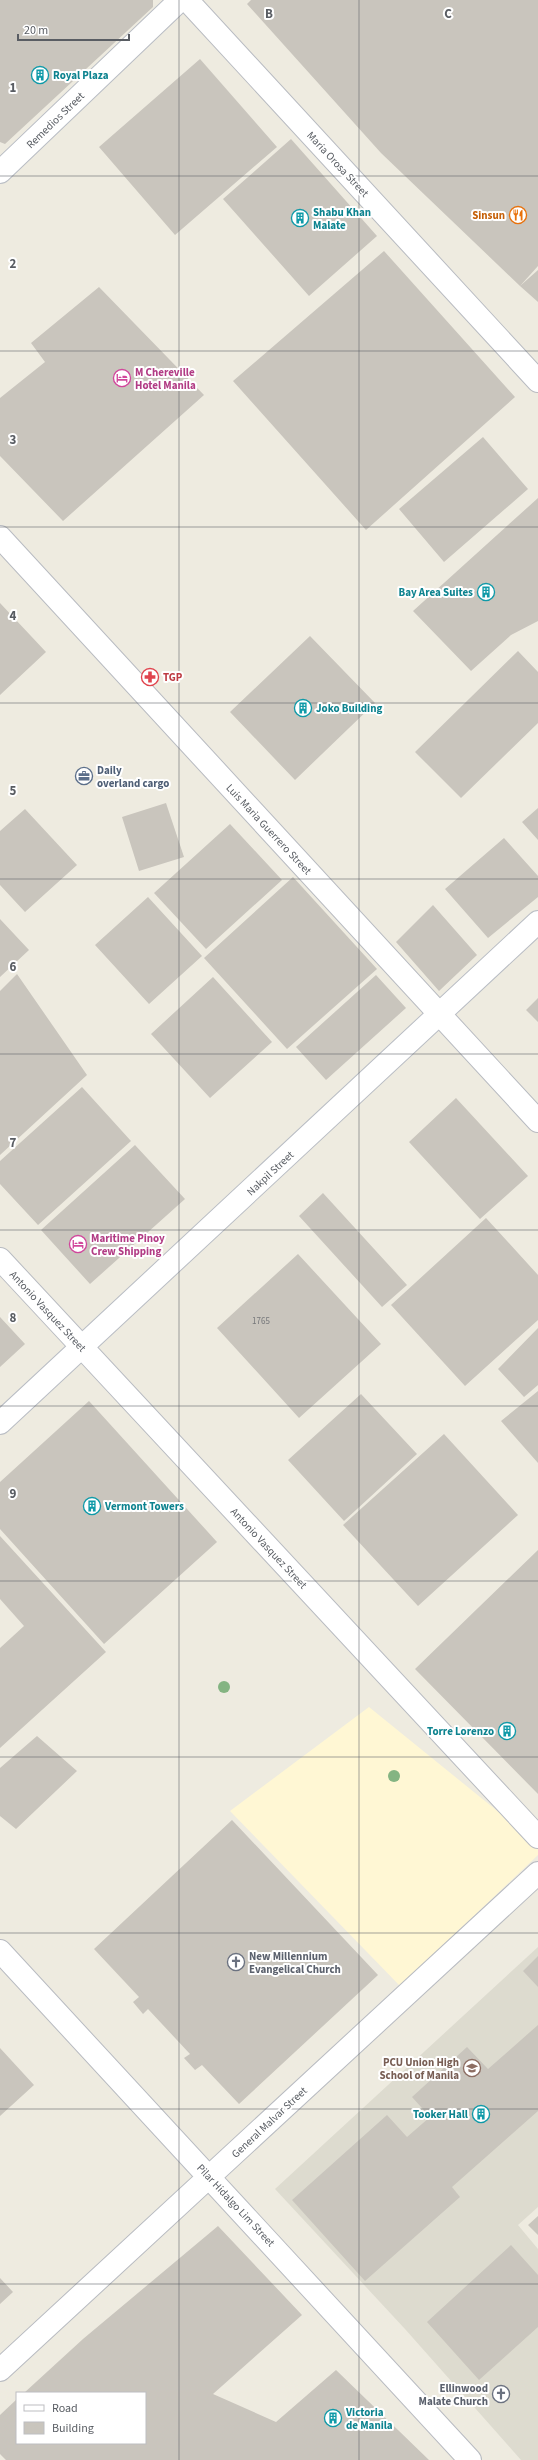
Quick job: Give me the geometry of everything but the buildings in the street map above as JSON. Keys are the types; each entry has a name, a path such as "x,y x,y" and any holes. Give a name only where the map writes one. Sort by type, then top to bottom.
{"street":[{"name":"Remedios Street","path":"0,172 180,0"},
{"name":"Maria Orosa Street","path":"187,0 538,381"},
{"name":"Luis Maria Guerrero Street","path":"0,537 538,1122"},
{"name":"Nakpil Street","path":"0,1424 538,922"},
{"name":"Antonio Vasquez Street","path":"0,1259 538,1837"},
{"name":"General Malvar Street","path":"0,2370 538,1873"},
{"name":"Pilar Hidalgo Lim Street","path":"0,1951 210,2176 470,2460"}],"shaded area":[{"path":"369,1707 538,1844 538,1855 400,1986 230,1811"},
{"name":"PCU Union High School of Manila","path":"538,1947 538,2207 518,2225 538,2249 538,2460 521,2460 405,2329 275,2189"}],"place":[{"name":"Royal Plaza","path":"40,75"},
{"name":"Sinsun","path":"518,215"},
{"name":"Shabu Khan Malate","path":"300,218"},
{"name":"M Chereville Hotel Manila","path":"122,378"},
{"name":"Bay Area Suites","path":"486,592"},
{"name":"TGP","path":"150,677"},
{"name":"Joko Building","path":"303,708"},
{"name":"Daily overland cargo","path":"84,776"},
{"name":"Maritime Pinoy Crew Shipping","path":"78,1244"},
{"name":"Vermont Towers","path":"92,1506"},
{"name":"Torre Lorenzo","path":"507,1731"},
{"name":"New Millennium Evangelical Church","path":"236,1962"},
{"name":"PCU Union High School of Manila","path":"472,2068"},
{"name":"Tooker Hall","path":"481,2114"},
{"name":"Ellinwood Malate Church","path":"501,2394"},
{"name":"Victoria de Manila","path":"333,2418"}]}
